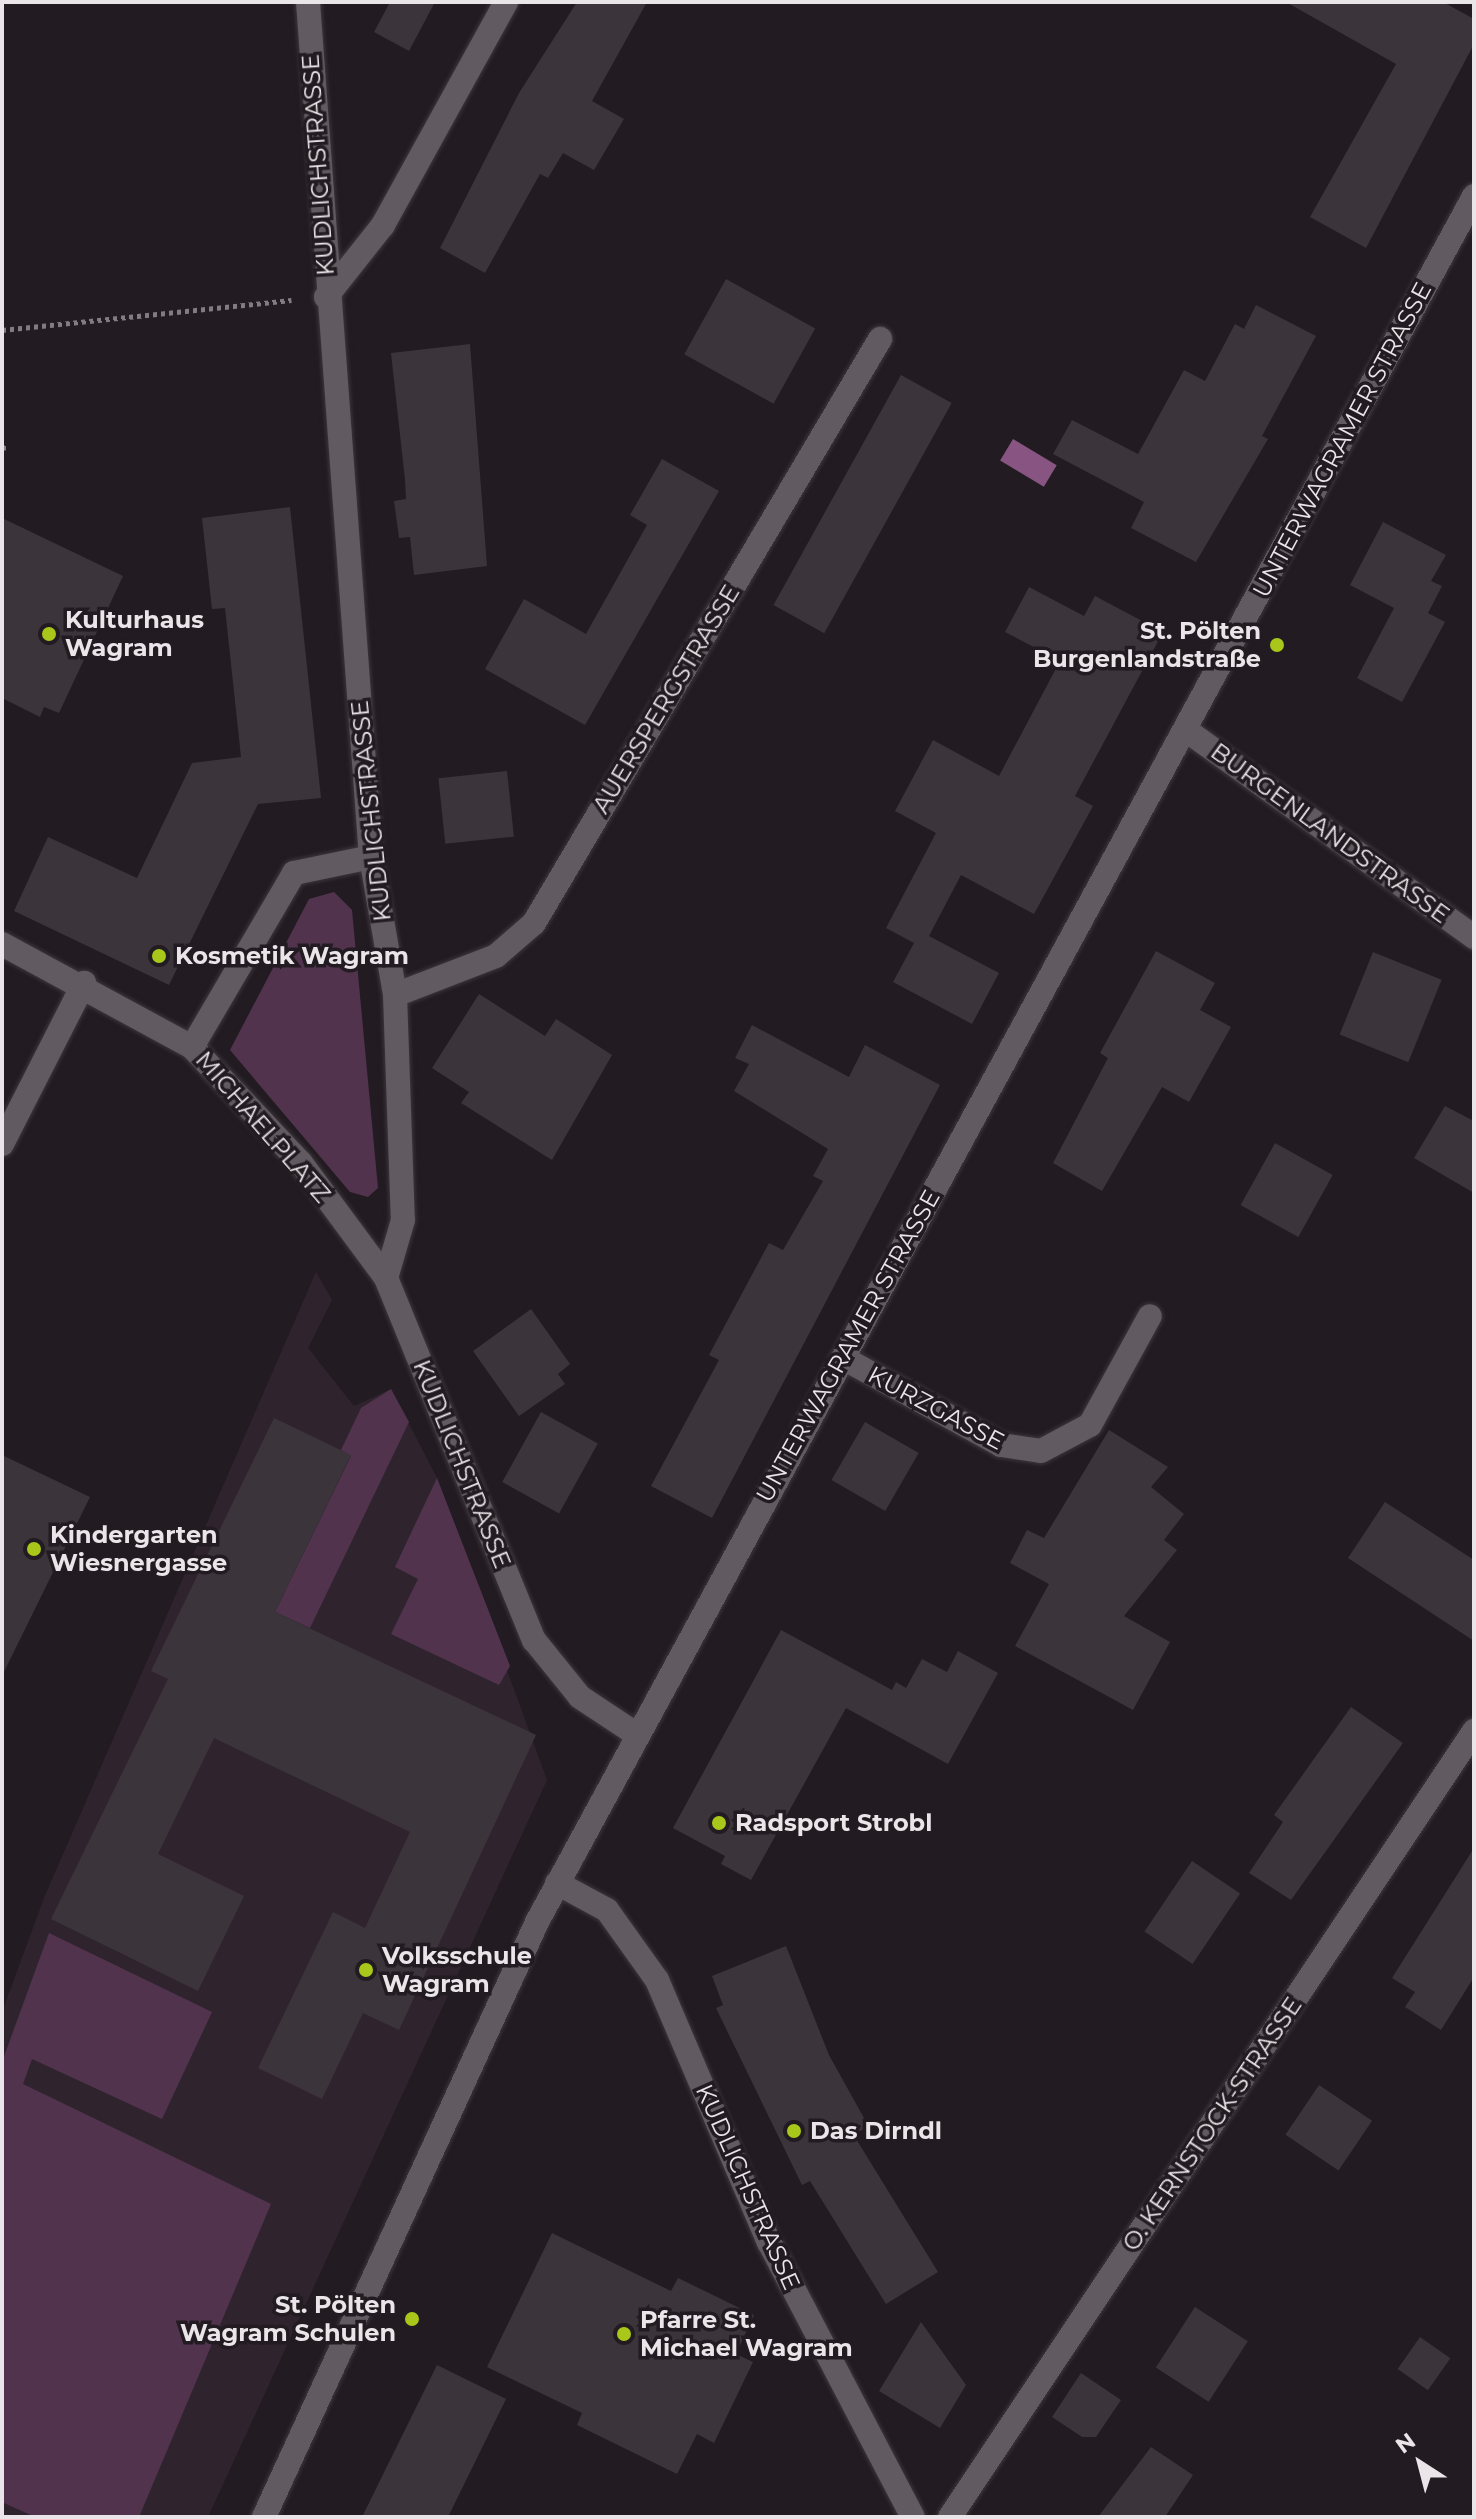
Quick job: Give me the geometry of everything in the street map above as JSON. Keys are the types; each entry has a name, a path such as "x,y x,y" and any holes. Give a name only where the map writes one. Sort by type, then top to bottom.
{"street":[{"name":"KUDLICHSTRASSE","path":"308,2 326,297 371,857 395,995 403,1220 386,1278 534,1640 580,1697 636,1734"},
{"path":"326,297 383,225 506,2"},
{"name":"UNTERWAGRAMER STRASSE","path":"264,2517 469,2056 557,1883 1474,196"},
{"name":"AUERSPERGSTRASSE","path":"395,995 496,956 534,923 880,339"},
{"name":"BURGENLANDSTRASSE","path":"1186,730 1474,937"},
{"name":"MICHAELPLATZ","path":"371,857 294,873 192,1047 301,1163 386,1278"},
{"path":"2,944 84,983 192,1047"},
{"path":"2,1144 84,983"},
{"name":"KURZGASSE","path":"843,1358 1001,1445 1041,1451 1090,1425 1150,1316"},
{"name":"O. KERNSTOCK-STRASSE","path":"950,2517 1474,1731"},
{"name":"KUDLICHSTRASSE","path":"557,1883 607,1910 657,1980 769,2242 913,2517"}],"path":[{"path":"2,330 326,297"}],"shaded area":[{"path":"1013,439 1057,465 1044,487 1000,460"},
{"path":"334,892 352,910 378,1188 368,1197 350,1192 230,1050 309,899"},
{"path":"316,1272 332,1300 308,1348 354,1406 391,1389 437,1478 547,1780 208,2517 2,2517 2,2012 44,1898"},
{"path":"391,1389 409,1422 310,1628 275,1612 351,1456 341,1450 361,1408"},
{"path":"437,1478 510,1666 499,1685 391,1634 418,1579 395,1567"},
{"path":"49,1933 212,2012 162,2119 32,2059 23,2084 271,2204 139,2517 35,2517 2,2502 2,2062"}],"building":[{"path":"390,2 435,2 409,51 374,32"},
{"path":"577,2 647,2 592,101 624,119 594,170 563,153 548,178 540,174 485,273 440,248 519,93"},
{"path":"1286,2 1443,2 1474,19 1474,44 1366,248 1310,217 1396,64"},
{"path":"726,279 815,328 774,404 684,354"},
{"path":"1256,305 1316,336 1262,436 1268,439 1196,562 1131,528 1144,502 1053,454 1072,420 1138,454 1184,370 1205,381 1235,324 1244,329"},
{"path":"470,344 487,566 414,575 410,537 399,538 394,501 406,499 391,353"},
{"path":"901,375 952,403 824,633 773,605"},
{"path":"662,459 719,491 585,725 485,669 524,599 586,634 647,525 630,515"},
{"path":"290,507 321,798 258,804 169,985 14,911 48,837 137,878 192,763 241,757 225,608 212,609 202,518"},
{"name":"Kulturhaus Wagram","path":"2,518 123,576 59,713 44,707 40,717 2,698"},
{"path":"1383,522 1446,555 1431,581 1442,586 1428,613 1445,622 1402,702 1357,678 1394,608 1350,585"},
{"path":"1029,587 1084,616 1095,596 1163,632 1075,796 1093,806 1034,914 961,875 929,936 999,973 972,1024 893,982 914,943 886,928 936,833 895,811 933,740 999,776 1060,661 1005,632"},
{"path":"507,771 514,837 445,844 438,778"},
{"path":"1156,951 1215,983 1200,1010 1231,1027 1189,1102 1162,1087 1102,1191 1053,1163 1108,1058 1100,1053"},
{"path":"1373,952 1442,980 1408,1062 1340,1035"},
{"path":"479,994 545,1036 556,1019 612,1055 552,1160 461,1103 469,1092 432,1068"},
{"path":"752,1025 849,1077 865,1045 940,1085 712,1518 651,1486 719,1360 709,1355 769,1243 783,1250 823,1181 813,1176 828,1149 734,1091 749,1064 735,1058"},
{"path":"1445,1106 1474,1121 1474,1193 1414,1158"},
{"path":"1275,1143 1333,1175 1298,1237 1241,1205"},
{"path":"531,1309 570,1364 558,1374 565,1384 519,1416 473,1351"},
{"path":"541,1412 598,1444 559,1513 502,1482"},
{"path":"274,1418 351,1455 275,1612 536,1735 399,2030 363,2013 322,2099 258,2068 333,1912 365,1928 410,1832 214,1738 158,1854 244,1896 198,1991 51,1919 168,1679 151,1671"},
{"path":"865,1422 919,1453 885,1511 832,1480"},
{"path":"1109,1430 1168,1467 1151,1487 1184,1514 1164,1540 1177,1550 1124,1616 1170,1642 1133,1710 1015,1646 1049,1584 1010,1563 1027,1530 1044,1538"},
{"name":"Kindergarten Wiesnergasse","path":"2,1455 90,1497 2,1676"},
{"path":"1385,1502 1474,1560 1474,1641 1348,1558"},
{"path":"781,1630 892,1690 896,1682 906,1688 922,1659 947,1672 958,1651 998,1673 948,1764 846,1708 751,1880 721,1864 725,1856 673,1828"},
{"path":"1351,1707 1403,1743 1291,1900 1249,1873 1283,1822 1274,1815"},
{"path":"1474,1848 1474,1977 1441,2030 1405,2007 1415,1992 1392,1978"},
{"path":"1192,1861 1240,1893 1193,1964 1144,1931"},
{"path":"786,1946 829,2055 869,2127 853,2134 938,2272 886,2304 810,2181 802,2185 716,2008 723,2005 712,1976"},
{"path":"1319,2085 1372,2121 1339,2171 1285,2135"},
{"name":"Pfarre St. Michael Wagram","path":"552,2233 671,2291 678,2278 754,2315 736,2354 753,2362 714,2443 697,2434 677,2474 577,2425 582,2413 487,2367"},
{"path":"1195,2307 1248,2341 1209,2402 1156,2367"},
{"path":"921,2322 966,2385 940,2428 879,2391"},
{"path":"1420,2337 1450,2358 1428,2390 1398,2369"},
{"path":"437,2365 506,2399 448,2517 362,2517"},
{"path":"1081,2373 1121,2400 1096,2437 1082,2437 1052,2417"},
{"path":"1151,2447 1193,2475 1165,2517 1098,2517"}],"place":[{"name":"Kulturhaus Wagram","path":"49,634"},
{"name":"St. Pölten Burgenlandstraße","path":"1277,645"},
{"name":"Kosmetik Wagram","path":"159,956"},
{"name":"Kindergarten Wiesnergasse","path":"34,1549"},
{"name":"Radsport Strobl","path":"719,1823"},
{"name":"Volksschule Wagram","path":"366,1970"},
{"name":"Das Dirndl","path":"794,2131"},
{"name":"St. Pölten Wagram Schulen","path":"412,2319"},
{"name":"Pfarre St. Michael Wagram","path":"624,2334"}]}
